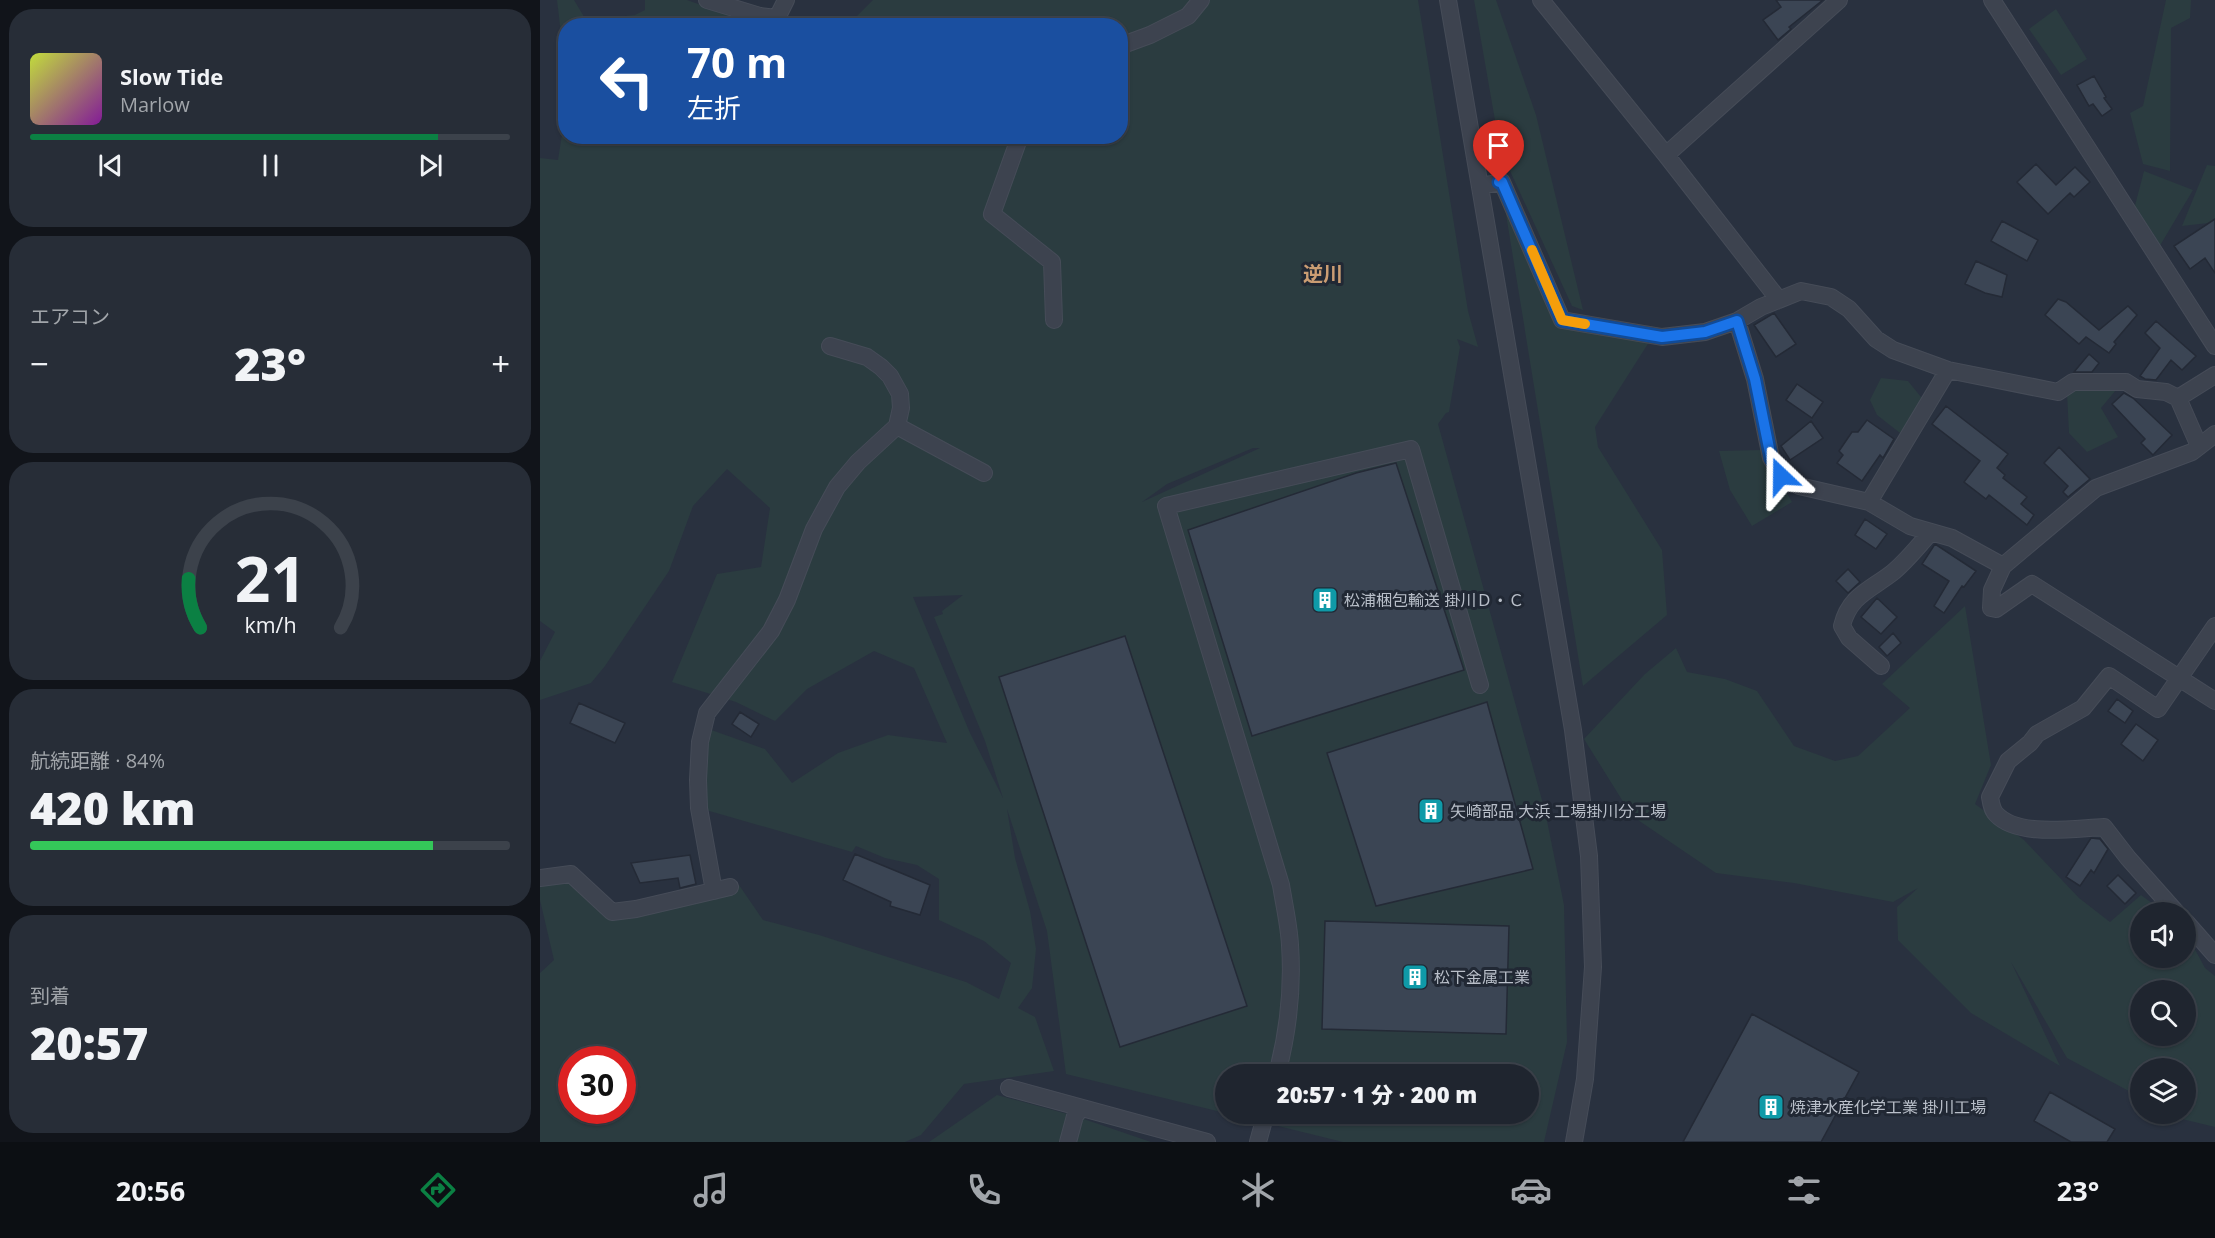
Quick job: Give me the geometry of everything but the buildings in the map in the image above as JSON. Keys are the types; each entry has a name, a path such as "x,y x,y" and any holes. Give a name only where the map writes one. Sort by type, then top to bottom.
{"street":[{"path":"707,0 760,16 777,18 786,0"},
{"path":"1128,43 1188,16 1201,0"},
{"path":"1448,0 1574,730 1589,856 1593,967 1586,1079 1574,1142"},
{"path":"1540,0 1666,155 1779,300"},
{"path":"1666,155 1839,0"},
{"path":"1992,0 2215,346"},
{"path":"1017,144 992,214 1052,262 1054,320"},
{"path":"1480,186 1502,182 1562,320 1662,337 1705,332 1737,321 1761,307 1801,291 1832,297 1849,309 1876,339 1893,350 1948,370 2058,392 2073,382 2126,382 2137,389 2166,392 2178,399 2199,446"},
{"path":"1737,321 1755,379 1771,458 1781,476 1800,486 1869,502 1910,526 1952,538 2003,566"},
{"path":"540,878 571,874 612,912 636,909 722,889 699,808 700,741 707,713 771,631 787,600 814,530 837,487 858,462 897,426 901,408 900,394 890,376 873,360 830,346"},
{"path":"1869,502 1948,370"},
{"path":"2178,399 2215,375"},
{"path":"897,426 984,473"},
{"path":"2215,434 2192,452 2096,488 2003,566 1992,590 1991,608 1996,609 2032,584 2215,701"},
{"path":"1280,1064 1285,1045 1290,994 1290,944 1281,885 1166,506 1411,449 1480,685"},
{"path":"1881,666 1849,638 1842,626 1845,612 1867,589 1893,573 1932,532"},
{"path":"2167,902 2128,858 2104,826 2029,829 2008,824 1995,813 1990,797 2008,761 2037,734 2083,708 2109,676 2158,709 2215,626"},
{"path":"2196,934 2215,956"},
{"path":"1009,1088 1207,1142"},
{"path":"1068,1142 1075,1116 1081,1107"},
{"path":"1258,1142 1263,1124"}],"shaded area":[{"path":"557,0 574,0 585,18 559,18"},
{"path":"645,0 687,0 737,18 606,18 635,15 645,10"},
{"path":"873,0 1418,0 1468,311 1478,347 1457,339 1460,347 1449,412 1438,424 1545,811 1564,905 1567,1042 1544,1142 1343,1142 1270,1124 1539,1124 1539,1064 1215,1064 1215,1111 1066,1074 1047,931 1007,809 1015,858 1030,911 1036,949 1032,988 1018,1008 1035,1017 1054,1071 964,1084 921,1135 905,1142 540,1142 540,973 554,960 540,900 540,878 571,874 612,912 739,885 763,920 819,935 966,982 999,999 1011,963 984,941 939,920 939,879 917,865 885,858 856,846 852,852 699,808 703,727 765,749 792,783 838,753 888,735 947,743 914,668 874,651 807,689 775,721 736,702 672,682 717,574 761,567 770,508 727,469 693,506 669,571 605,666 591,683 540,700 540,661 555,632 540,621 540,158 558,160 560,144 1128,144 1128,18 855,18","holes":["1253,448 1260,448 1142,502 1167,484","963,595 942,611 943,614 934,617 985,741 1003,798 970,733 913,597"]},
{"path":"1474,0 1496,0 1536,115 1583,310 1572,306 1500,149"},
{"path":"2166,0 2191,0 2190,18 2171,28 2170,171 2143,164 2130,113 2143,106"},
{"path":"2056,9 2087,59 2061,75 2029,29"},
{"path":"2207,165 2215,166 2215,225 2208,223 2182,226"},
{"path":"2144,171 2193,190 2155,254 2132,217"},
{"path":"1503,196 1561,324 1651,339 1595,427 1598,447 1662,550 1667,615 1583,686"},
{"path":"1881,378 1908,381 1925,402 1900,433 1877,415 1870,400"},
{"path":"2085,386 2116,390 2101,408 2118,437 2087,452 2069,433 2067,393"},
{"path":"1762,450 1792,502 1752,526 1730,490 1719,451"},
{"path":"1965,606 1991,765 1975,804 2024,840 2079,898 2110,922 2130,905 2130,968 2196,968 2196,951 2205,968 2215,976 2215,1127 2196,1122 2196,1058 2130,1058 2130,1092 2067,1058 2011,962 2060,1066 1971,1013 1898,940 1897,907 1918,888 1893,902 1794,883 1716,873 1632,816 1584,739 1645,674 1676,648 1687,672 1725,679 1757,691 1794,746 1835,761 1858,756 1910,708 1882,684"},
{"path":"2141,895 2150,902 2133,902"},
{"path":"997,1095 1075,1116 1151,1142 929,1142"}],"slow traffic":[{"path":"1532,250 1562,320 1585,324"}],"place":[{"name":"松浦梱包輸送 掛川Ｄ・Ｃ","path":"1325,600"},
{"name":"矢崎部品 大浜 工場掛川分工場","path":"1431,811"},
{"name":"松下金属工業","path":"1415,977"},
{"name":"焼津水産化学工業 掛川工場","path":"1771,1107"}],"district":[{"name":"逆川","path":"1323,274"}],"route":[{"path":"1499,182 1502,182 1562,320 1662,337 1705,332 1737,321 1755,379 1771,458 1781,476"}]}
